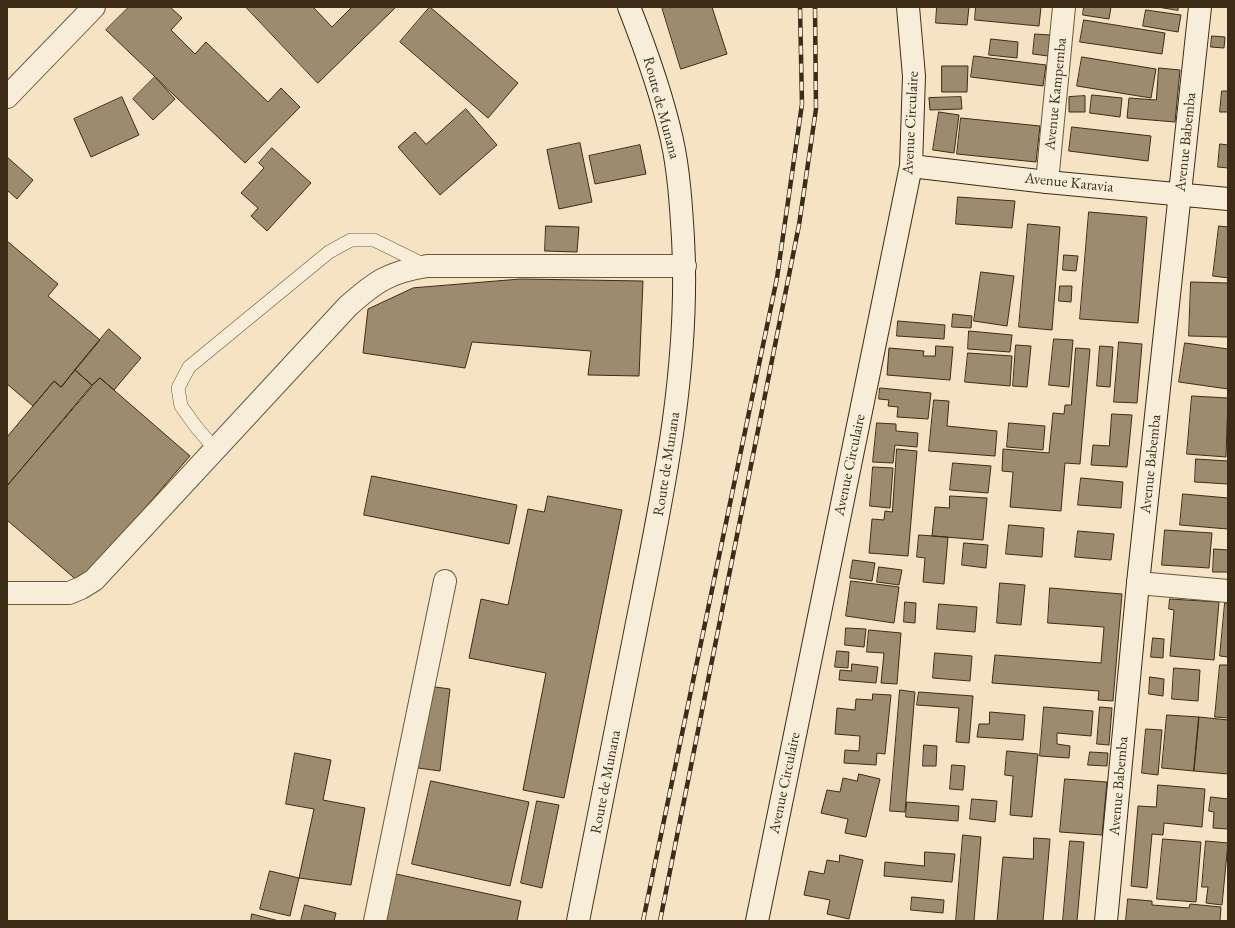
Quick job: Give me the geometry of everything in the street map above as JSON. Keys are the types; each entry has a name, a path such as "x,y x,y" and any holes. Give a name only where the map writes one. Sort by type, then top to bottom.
{"street":[{"path":"7,97 94,7"},
{"name":"Route de Munana","path":"578,921 662,503 676,415 683,345 685,266 681,201 672,141 658,88 629,7"},
{"name":"Avenue Circulaire","path":"757,921 911,166 914,76 908,7"},
{"name":"Avenue Kampemba","path":"1047,182 1064,7"},
{"name":"Avenue Babemba","path":"1106,921 1138,583 1200,7"},
{"name":"Avenue Karavia","path":"911,166 1047,182 1228,198"},
{"path":"7,593 69,593 94,580 348,306 384,277 404,269 426,266 685,266"},
{"path":"376,921 445,581"},
{"path":"1138,583 1228,591"}],"lane":[{"path":"215,449 196,428 182,406 178,388 190,367 329,252 351,240 374,240 426,266"}],"building":[{"path":"129,7 170,7 182,18 171,30 195,54 206,42 268,102 281,88 300,107 245,163 106,30"},
{"path":"246,7 313,7 332,27 352,7 396,7 318,83"},
{"path":"430,7 518,83 488,118 400,42"},
{"path":"662,7 712,7 727,54 681,69"},
{"path":"937,7 969,7 967,25 936,23"},
{"path":"976,7 1041,7 1039,26 975,20"},
{"path":"1084,7 1111,7 1109,19 1083,15"},
{"path":"1158,7 1178,7 1178,10"},
{"path":"1146,10 1181,15 1178,32 1143,26"},
{"path":"1084,20 1165,33 1162,54 1080,42"},
{"path":"1035,34 1050,35 1048,56 1033,54"},
{"path":"1212,36 1225,37 1224,48 1211,47"},
{"path":"991,39 1018,42 1017,58 989,55"},
{"path":"974,56 1046,65 1043,86 971,77"},
{"path":"1082,57 1156,69 1151,98 1077,86"},
{"path":"942,66 968,66 967,92 942,92"},
{"path":"1159,68 1180,70 1175,122 1127,118 1129,98 1156,100"},
{"path":"155,77 175,99 153,120 133,99"},
{"path":"1222,91 1228,91 1228,112 1220,112"},
{"path":"1092,95 1122,98 1120,117 1090,113"},
{"path":"1085,96 1085,112 1069,112 1069,97"},
{"path":"122,97 139,135 91,157 74,119"},
{"path":"961,97 962,109 930,110 929,98"},
{"path":"466,109 497,145 440,195 398,147 415,132 426,144"},
{"path":"939,112 959,115 954,153 933,150"},
{"path":"961,118 1040,126 1036,162 957,154"},
{"path":"1072,127 1151,136 1148,161 1069,151"},
{"path":"580,143 592,202 559,209 547,150"},
{"path":"1220,144 1228,145 1228,168 1218,167"},
{"path":"640,145 646,174 595,184 589,156"},
{"path":"272,148 311,183 267,231 251,216 258,208 241,193 264,168 259,163"},
{"path":"7,157 33,180 17,199 7,190"},
{"path":"958,197 1015,201 1012,228 956,224"},
{"path":"1089,212 1147,217 1138,323 1080,319"},
{"path":"1028,224 1060,227 1052,330 1019,327"},
{"path":"546,226 579,227 577,252 545,251"},
{"path":"1219,226 1228,227 1228,278 1213,276"},
{"path":"7,241 58,284 48,296 100,340 61,387 54,381 33,406 7,384"},
{"path":"1064,255 1078,256 1076,271 1063,270"},
{"path":"981,272 1014,276 1007,326 974,321"},
{"path":"521,279 643,281 639,376 588,375 591,351 472,342 465,368 363,353 368,309 413,288"},
{"path":"1191,282 1228,283 1228,337 1189,336"},
{"path":"1060,286 1072,286 1071,302 1059,301"},
{"path":"953,314 972,316 971,328 952,327"},
{"path":"898,321 945,325 944,339 897,336"},
{"path":"109,329 141,358 114,390 100,378 92,385 75,370"},
{"path":"969,331 1012,335 1010,352 968,349"},
{"path":"1054,339 1073,340 1069,387 1049,385"},
{"path":"1119,342 1142,344 1137,403 1114,402"},
{"path":"1185,343 1228,349 1228,389 1179,382"},
{"path":"1016,345 1031,346 1027,387 1013,386"},
{"path":"936,346 953,347 950,380 887,375 889,348 924,351 923,356 935,356"},
{"path":"1100,346 1113,347 1110,387 1097,386"},
{"path":"1076,348 1090,349 1080,464 1065,463 1061,511 1010,507 1013,472 1002,471 1003,449 1049,453 1053,413 1064,414 1065,405 1071,405"},
{"path":"968,353 1012,356 1010,386 965,382"},
{"path":"75,370 92,385 7,486 7,437 54,381 61,387"},
{"path":"100,378 190,456 80,583 7,520 7,486"},
{"path":"880,388 931,393 928,419 897,417 898,407 888,406 889,400 879,399"},
{"path":"1192,396 1228,398 1226,457 1187,454"},
{"path":"934,400 949,401 947,426 997,431 995,456 929,451"},
{"path":"1112,414 1132,415 1127,467 1091,465 1093,445 1109,446"},
{"path":"877,423 896,424 896,431 918,433 917,447 895,445 893,463 873,462"},
{"path":"1009,423 1045,426 1043,450 1007,447"},
{"path":"897,449 917,451 908,556 869,553 872,519 884,520 885,511 892,512"},
{"path":"1196,459 1228,461 1228,484 1195,482"},
{"path":"953,463 991,466 988,493 950,490"},
{"path":"873,467 893,468 890,508 870,506"},
{"path":"372,476 517,505 509,544 364,515"},
{"path":"1081,478 1123,482 1121,508 1078,505"},
{"path":"1183,494 1228,498 1228,529 1180,525"},
{"path":"548,496 622,510 564,798 523,790 546,673 469,658 481,599 508,605 528,509 544,512"},
{"path":"950,496 987,498 983,540 932,536 935,507 949,508"},
{"path":"1009,525 1044,528 1042,557 1006,554"},
{"path":"1165,530 1212,533 1209,568 1162,565"},
{"path":"1078,531 1114,534 1111,560 1075,557"},
{"path":"919,535 948,537 944,584 923,582 925,558 917,557"},
{"path":"964,543 988,545 986,568 962,565"},
{"path":"1214,549 1228,550 1228,572 1213,572"},
{"path":"853,560 875,563 872,581 850,578"},
{"path":"879,567 902,570 899,585 877,582"},
{"path":"851,581 899,587 894,623 846,616"},
{"path":"1000,583 1025,585 1021,625 997,623"},
{"path":"1050,588 1122,594 1113,701 1098,700 1099,691 992,683 995,655 1101,663 1104,627 1048,623"},
{"path":"1170,599 1219,602 1214,660 1170,656 1174,610 1169,609"},
{"path":"905,602 916,603 915,623 904,622"},
{"path":"1225,603 1228,603 1228,657 1220,656"},
{"path":"939,604 977,607 975,632 937,629"},
{"path":"846,628 866,629 864,647 845,645"},
{"path":"869,630 901,633 897,684 881,683 884,653 867,652"},
{"path":"1153,638 1164,639 1163,658 1151,657"},
{"path":"837,651 849,652 848,668 835,667"},
{"path":"935,653 972,656 970,681 933,678"},
{"path":"852,664 878,667 876,683 839,680 840,670 851,671"},
{"path":"1220,665 1228,665 1228,718 1215,717"},
{"path":"1174,668 1200,670 1198,701 1172,699"},
{"path":"1150,677 1164,679 1163,696 1149,694"},
{"path":"428,686 450,689 440,771 418,768"},
{"path":"900,690 915,692 905,812 890,811"},
{"path":"919,692 973,696 969,743 956,742 959,708 917,705"},
{"path":"873,694 891,695 885,754 877,753 876,765 844,763 845,750 859,751 860,736 835,734 837,708 855,710 856,699 872,700"},
{"path":"1044,707 1093,711 1091,736 1057,733 1057,744 1070,746 1069,758 1040,756"},
{"path":"1100,707 1112,708 1109,745 1097,744"},
{"path":"990,712 1025,715 1023,740 977,737 979,724 989,724"},
{"path":"1167,715 1199,717 1194,771 1162,768"},
{"path":"1199,717 1228,720 1228,774 1194,771"},
{"path":"1146,729 1162,730 1158,775 1142,773"},
{"path":"924,745 937,746 936,766 923,766"},
{"path":"1007,751 1038,754 1032,817 1010,815 1013,776 1005,775"},
{"path":"1090,752 1108,753 1107,766 1088,765"},
{"path":"295,753 331,760 323,800 365,808 351,885 299,878 314,809 286,804"},
{"path":"952,765 965,766 963,790 950,789"},
{"path":"859,774 880,779 866,837 845,833 848,819 821,813 827,790 840,792 843,778 857,781"},
{"path":"1065,779 1107,782 1102,835 1060,832"},
{"path":"431,781 529,802 510,886 412,864"},
{"path":"1158,785 1205,789 1202,827 1164,823 1163,835 1152,834 1147,888 1131,886 1138,806 1156,807"},
{"path":"1211,797 1228,799 1228,829 1213,828 1214,812 1209,811"},
{"path":"972,799 997,801 995,822 970,819"},
{"path":"537,801 559,805 542,888 521,883"},
{"path":"907,802 959,806 958,821 906,817"},
{"path":"963,835 981,837 974,921 956,921"},
{"path":"1034,838 1050,839 1043,921 997,921 1003,857 1033,859"},
{"path":"1163,839 1201,842 1196,902 1157,899"},
{"path":"1070,841 1084,842 1077,921 1063,921"},
{"path":"1206,841 1228,843 1222,905 1206,903 1208,887 1202,887"},
{"path":"925,852 955,854 952,882 884,876 885,862 924,866"},
{"path":"840,855 863,860 849,919 827,914 830,900 804,895 809,871 824,874 827,860 839,862"},
{"path":"270,871 299,878 290,916 260,909"},
{"path":"396,874 521,901 517,921 386,921"},
{"path":"912,897 944,900 943,913 911,910"},
{"path":"1128,899 1152,901 1152,905 1189,908 1190,904 1221,907 1220,921 1126,921"},
{"path":"305,905 336,913 334,921 301,921"},
{"path":"252,914 279,921 251,921"}],"railway":[{"path":"643,921 777,278 802,104 800,7"},
{"path":"660,921 799,225 816,109 815,7"}]}
